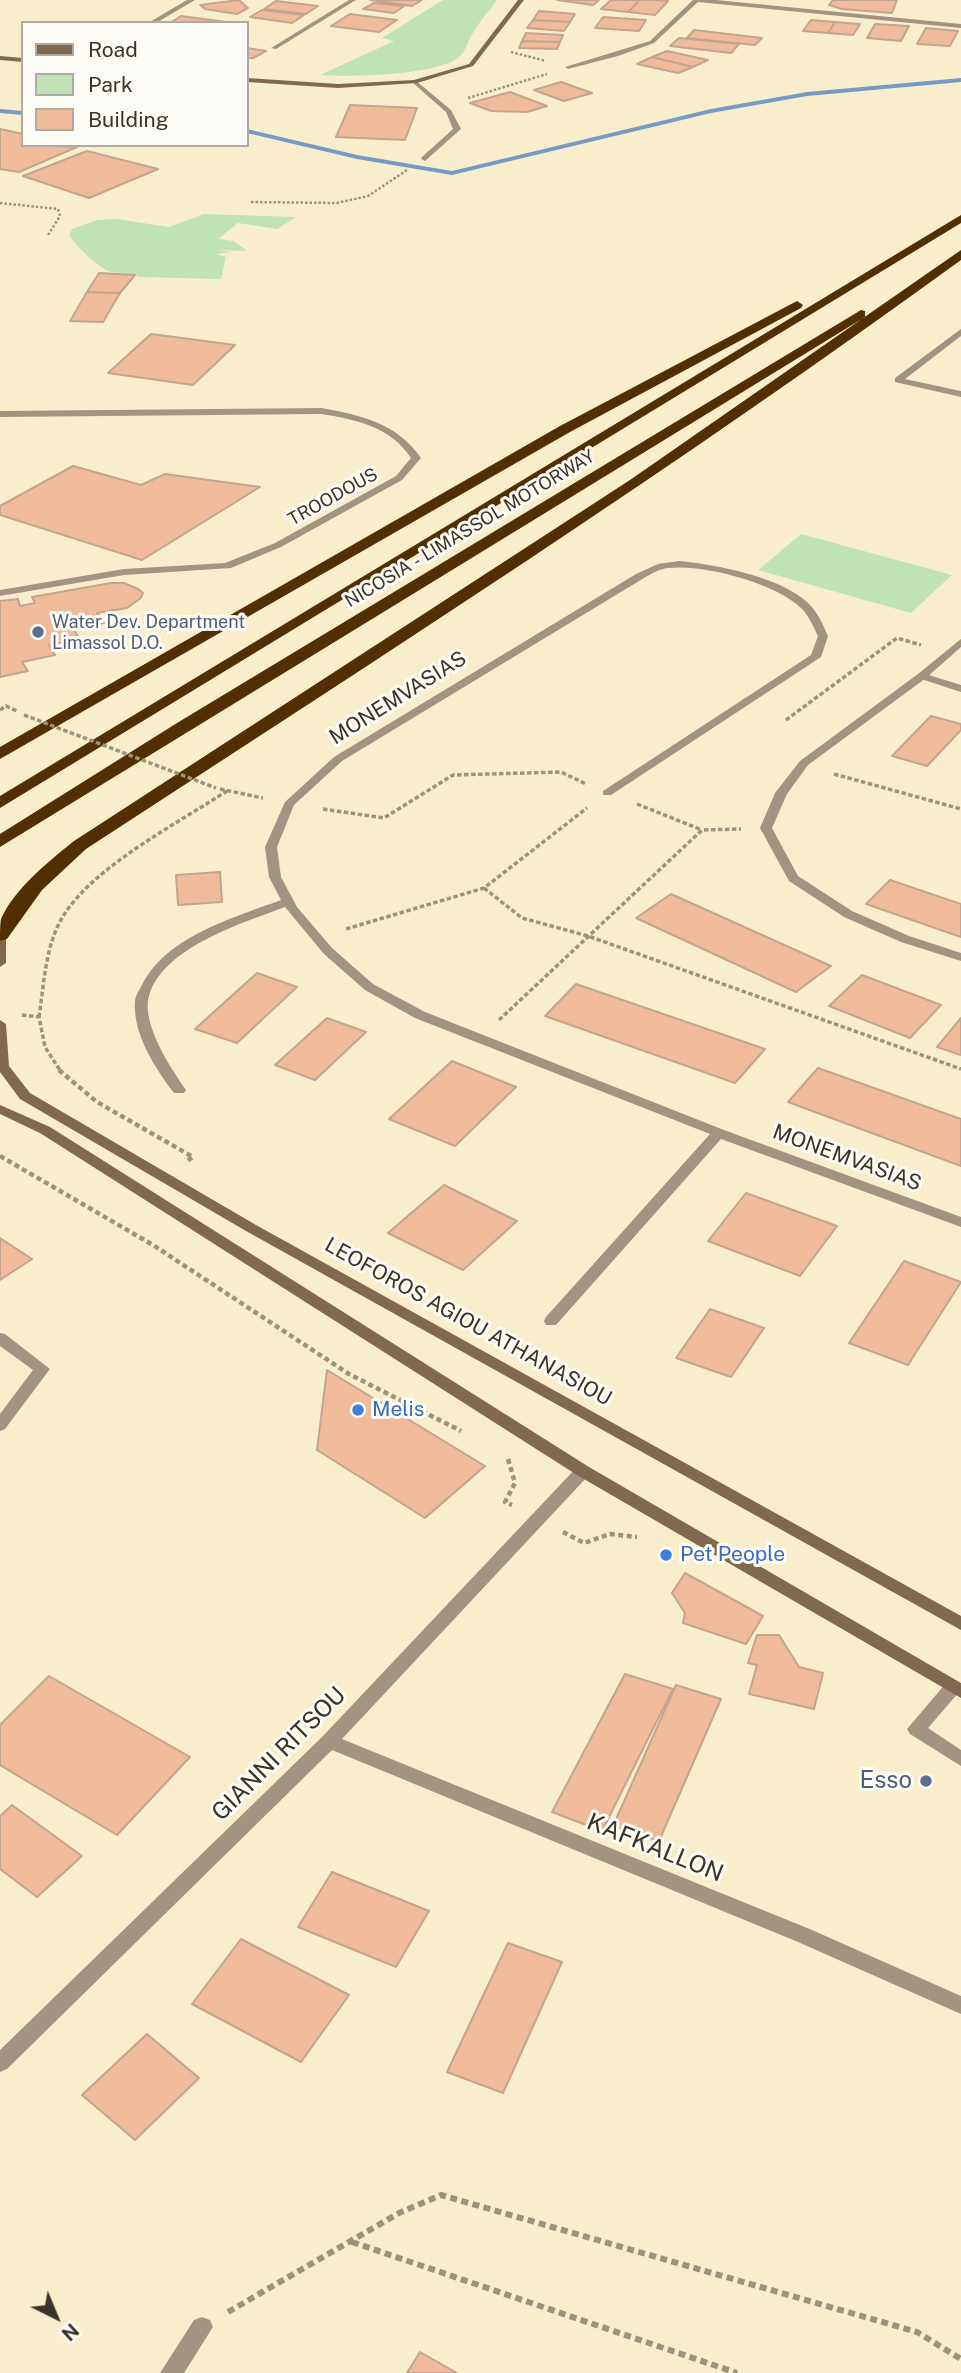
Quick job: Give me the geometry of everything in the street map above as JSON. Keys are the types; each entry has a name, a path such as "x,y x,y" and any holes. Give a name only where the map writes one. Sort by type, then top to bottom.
{"highway":[{"name":"NICOSIA - LIMASSOL MOTORWAY","path":"0,803 961,218"},
{"path":"0,754 565,429 748,329 931,237"},
{"name":"NICOSIA - LIMASSOL MOTORWAY","path":"0,842 961,253"},
{"path":"0,935 21,901 44,873 80,845 679,454 837,346 961,253"}],"main road":[{"path":"248,80 338,86 415,82 471,65 521,0"},
{"path":"0,58 21,60"},
{"path":"0,935 0,963"},
{"name":"LEOFOROS AGIOU ATHANASIOU","path":"0,1024 2,1066 24,1097 263,1234 961,1624"},
{"path":"0,1109 45,1130 583,1471 957,1689"}],"street":[{"path":"155,21 192,0"},
{"path":"274,48 353,0"},
{"path":"568,67 616,55 652,42 697,0 961,26"},
{"path":"812,11 820,0"},
{"path":"415,82 449,111 457,129 425,159"},
{"path":"961,332 898,380 961,394"},
{"name":"TROODOUS","path":"0,414 321,411 358,417 409,444 416,458 399,478 278,545 227,566 124,572 0,593"},
{"name":"MONEMVASIAS","path":"607,793 816,657 823,635 813,615 800,602 719,569 688,564 662,565 478,672 338,759 289,804 271,847 275,877 317,938 369,987 420,1015 719,1133 961,1222"},
{"path":"961,642 922,676 802,766 781,793 766,828 793,878 848,914 905,939 961,957"},
{"path":"922,676 961,689"},
{"path":"179,1090 162,1068 146,1034 141,998 163,964 209,932 289,901"},
{"path":"551,1321 719,1133"},
{"path":"0,1338 42,1368 0,1425"},
{"name":"GIANNI RITSOU","path":"0,2063 329,1741 583,1471"},
{"path":"957,1689 916,1730 961,1759"},
{"name":"KAFKALLON","path":"329,1741 804,1936 961,2005"},
{"path":"171,2373 202,2327"}],"path":[{"path":"485,45 568,67"},
{"path":"442,105 568,67"},
{"path":"251,202 337,202 368,197 425,159"},
{"path":"0,203 58,209 60,216 48,235"},
{"path":"786,720 897,638 949,653"},
{"path":"0,710 6,706 216,788 289,804 384,818 453,775 561,772 607,793 484,888 317,938"},
{"path":"802,766 961,809"},
{"path":"39,1017 47,966 62,918 86,886 228,791"},
{"path":"658,813 702,830 766,828"},
{"path":"479,1038 702,830"},
{"path":"484,888 522,918 588,936 961,1069"},
{"path":"0,1156 153,1245 349,1374 465,1433"},
{"path":"497,1451 507,1458 515,1483 505,1502 584,1543 610,1534 643,1538"},
{"path":"202,2327 399,2213 441,2195 917,2332 961,2359"},
{"path":"351,2241 737,2373"}],"green space":[{"path":"443,0 497,0 462,54 452,61 417,71 352,76 320,75 394,41 382,38"},
{"path":"204,214 296,217 277,229 238,223 218,239 234,241 247,251 218,250 231,252 216,254 226,257 221,279 140,277 112,272 88,256 69,235 72,229 97,220 116,219 169,227"},
{"path":"801,534 952,575 911,613 758,570"}],"building":[{"path":"239,0 248,8 237,14 205,9 200,5"},
{"path":"370,0 422,0 412,6"},
{"path":"557,0 599,0 593,5"},
{"path":"611,0 640,0 628,12 601,9"},
{"path":"640,0 668,1 655,15 628,12"},
{"path":"833,0 897,0 892,13 842,9 829,5"},
{"path":"276,1 318,6 306,14 264,9"},
{"path":"374,3 404,6 394,13 363,9"},
{"path":"262,10 304,15 292,23 250,17"},
{"path":"539,11 575,14 570,22 533,20"},
{"path":"350,14 397,20 379,32 331,26"},
{"path":"181,16 218,21 173,21"},
{"path":"603,17 646,20 639,31 595,28"},
{"path":"533,20 570,22 564,31 527,28"},
{"path":"811,20 835,22 828,33 803,31"},
{"path":"835,22 860,24 853,35 828,33"},
{"path":"875,24 909,26 901,41 867,38"},
{"path":"926,28 958,31 950,46 917,44"},
{"path":"694,30 762,38 755,45 687,38"},
{"path":"526,33 563,35 560,42 522,41"},
{"path":"679,38 739,44 731,53 670,46"},
{"path":"522,41 560,42 557,49 519,48"},
{"path":"248,48 266,51 248,58"},
{"path":"667,51 708,60 693,67 652,57"},
{"path":"652,57 693,67 678,73 637,64"},
{"path":"561,82 592,93 564,101 534,90"},
{"path":"510,92 547,106 527,112 491,111 470,103"},
{"path":"350,105 417,108 405,140 336,137"},
{"path":"0,129 21,134 21,147 77,147 19,172 0,169"},
{"path":"87,151 158,169 89,198 23,176"},
{"path":"99,273 135,275 120,293 87,292"},
{"path":"87,292 120,293 103,322 70,321"},
{"path":"151,334 235,345 193,385 108,373"},
{"path":"73,466 141,485 165,474 260,487 142,560 0,515 0,506"},
{"name":"Water Dev. Department Limassol D.O.","path":"124,583 138,589 143,593 141,598 127,608 97,613 104,623 74,629 79,639 49,645 55,655 22,662 28,671 0,677 0,601 18,599 20,606 35,603 32,597"},
{"path":"931,716 961,724 961,730 927,766 892,756"},
{"path":"220,872 222,902 178,905 176,875"},
{"path":"890,880 961,904 961,937 866,904"},
{"path":"671,894 831,966 796,992 636,918"},
{"path":"257,973 297,987 237,1043 195,1029"},
{"path":"862,975 941,1005 910,1038 829,1006"},
{"path":"576,984 765,1049 735,1083 545,1016"},
{"path":"327,1018 366,1032 315,1080 275,1065"},
{"path":"961,1018 961,1055 937,1047"},
{"path":"452,1061 516,1087 455,1146 389,1119"},
{"path":"818,1068 961,1119 961,1166 788,1102"},
{"path":"444,1185 517,1221 463,1270 388,1233"},
{"path":"746,1193 837,1226 800,1276 708,1241"},
{"path":"0,1238 32,1259 0,1280"},
{"path":"904,1261 961,1282 908,1365 849,1343"},
{"path":"710,1309 764,1328 731,1377 676,1358"},
{"name":"Melis","path":"327,1370 485,1466 425,1518 317,1450"},
{"path":"685,1573 763,1616 746,1644 683,1623 685,1613 672,1593"},
{"path":"757,1635 779,1635 799,1667 823,1673 814,1709 749,1694 757,1665 748,1663"},
{"path":"625,1674 673,1689 602,1831 552,1812"},
{"path":"49,1676 190,1757 117,1835 0,1765 0,1725"},
{"path":"676,1685 721,1699 659,1841 613,1826"},
{"path":"12,1805 82,1856 37,1897 0,1869 0,1816"},
{"path":"332,1872 429,1911 396,1967 298,1927"},
{"path":"241,1939 349,1995 301,2062 192,2004"},
{"path":"508,1943 562,1962 503,2093 447,2072"},
{"path":"147,2034 199,2078 135,2140 82,2095"},
{"path":"420,2352 457,2373 407,2373"}],"waterway":[{"path":"248,131 357,157 452,173 711,111 807,94 961,80"},
{"path":"0,111 21,113"}],"place":[{"name":"Water Dev. Department Limassol D.O.","path":"38,632"},
{"name":"Melis","path":"358,1410"},
{"name":"Pet People","path":"666,1555"},
{"name":"Esso","path":"926,1781"}]}
